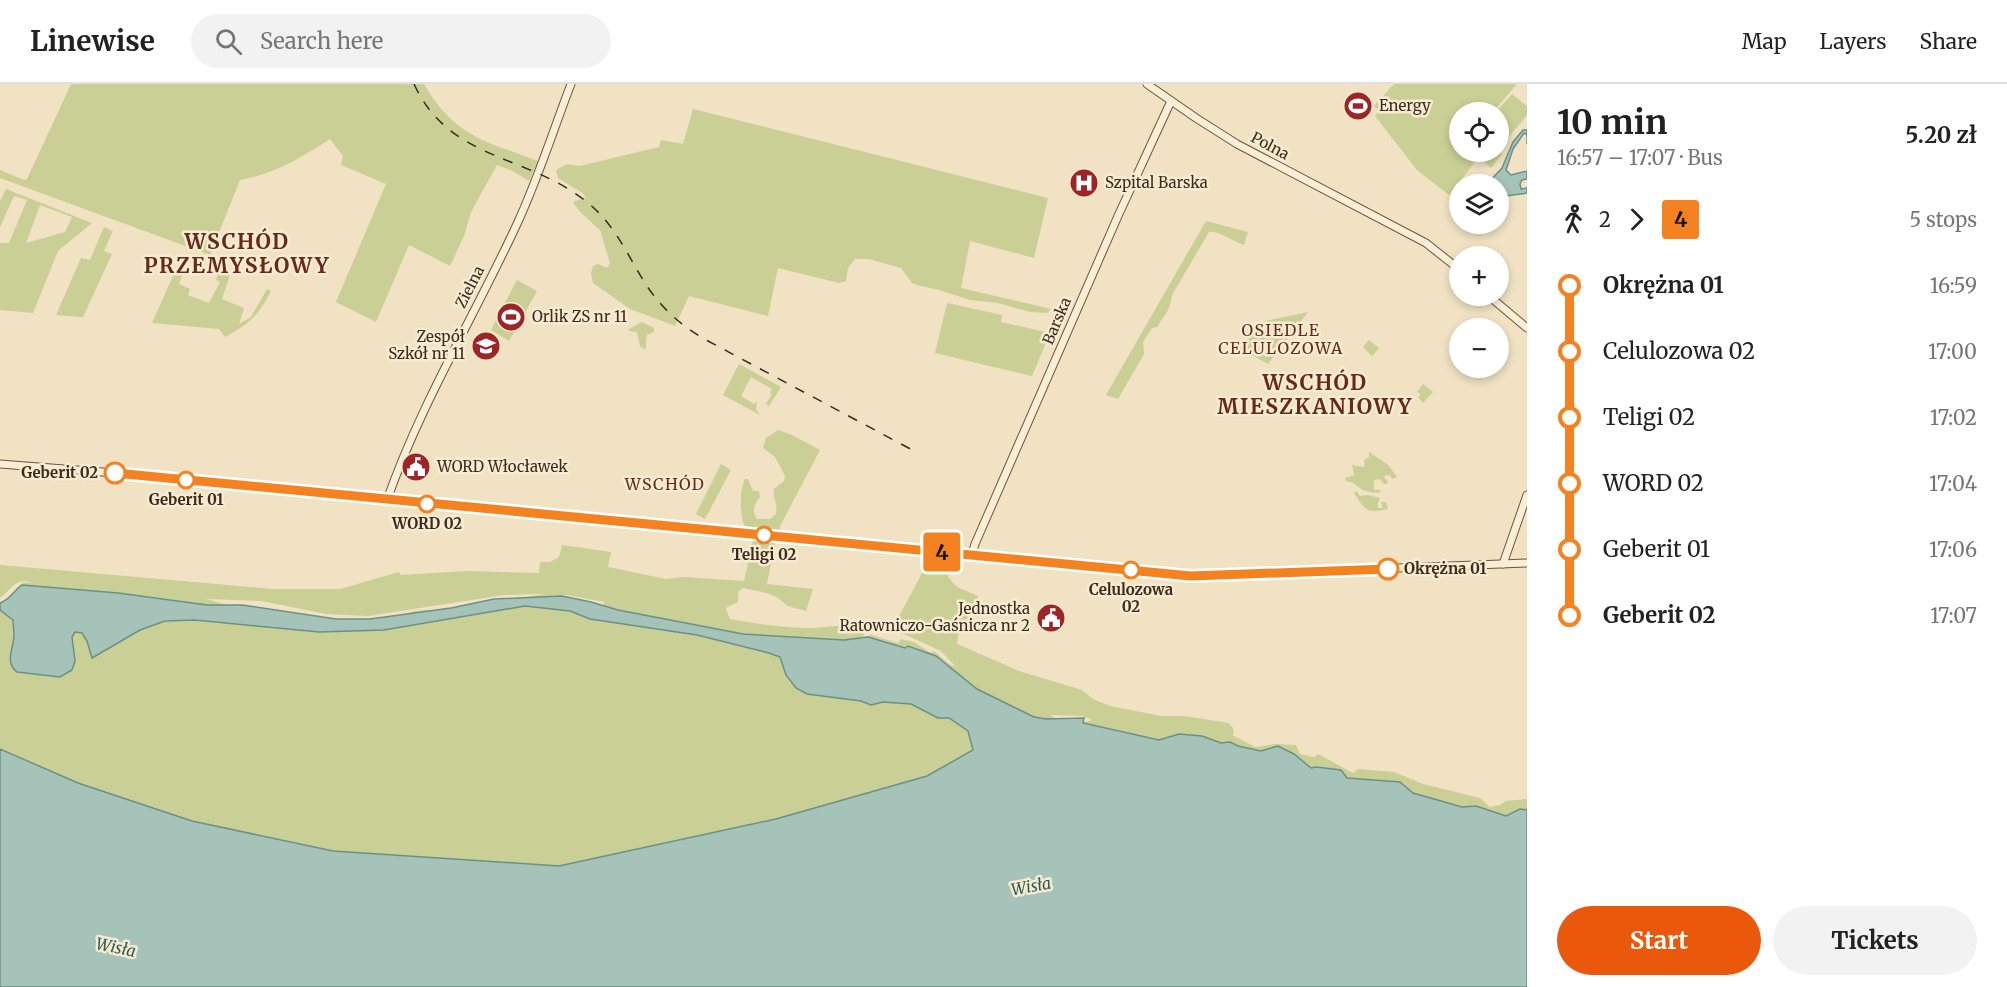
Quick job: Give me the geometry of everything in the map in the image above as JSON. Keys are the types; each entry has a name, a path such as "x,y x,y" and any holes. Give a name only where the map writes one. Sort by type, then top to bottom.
{"street":[{"name":"Zielna","path":"387,500 402,459 444,367 518,223 571,84"},
{"name":"Polna","path":"1148,84 1240,146 1426,243 1449,261"},
{"name":"Barska","path":"972,554 1118,216 1171,101"},
{"path":"1501,306 1527,328"},
{"path":"0,464 1191,576 1527,563"},
{"path":"1503,564 1527,495"}],"green space":[{"path":"71,84 424,84 447,116 473,135 538,161 529,181 497,165 471,212 464,236 450,266 409,245 376,322 336,302 386,184 341,165 343,156 330,139 287,164 240,180 210,255 0,178 0,170 24,180 27,179"},
{"path":"1394,84 1517,84 1502,102 1449,102 1449,162 1475,162 1466,174 1449,174 1449,195 1417,170 1375,116 1379,110 1374,106"},
{"path":"1512,94 1527,106 1527,115 1509,137 1509,102 1505,102"},
{"path":"693,109 1048,198 1034,258 970,241 961,288 1051,309 1047,313 1030,312 998,303 970,300 912,283 901,268 869,259 855,259 848,268 846,281 839,283 778,268 768,316 689,296 675,326 630,309 593,283 591,274 593,266 598,264 607,268 610,263 600,230 579,211 573,202 586,197 558,178 556,170 567,164 580,166 659,147 661,140 683,144"},
{"path":"1484,162 1496,162 1491,168"},
{"path":"6,189 92,223 58,251 33,313 0,310 0,243 9,243 27,200 14,196 0,227 0,201","holes":["40,205 72,217 65,232 26,243"]},
{"path":"1206,221 1248,232 1244,245 1217,233 1209,232 1172,295 1167,312 1143,342 1144,354 1118,399 1106,395"},
{"path":"104,227 113,231 104,251 112,254 83,317 56,315 81,258 90,260"},
{"path":"181,258 189,258 179,284 190,289 188,295 209,303 220,282 216,280 220,269 230,275 222,299 244,308 239,324 251,317 267,289 271,291 252,318 241,328 225,337 219,329 152,323"},
{"name":"Orlik ZS nr 11","path":"517,280 537,291 509,341 491,330"},
{"path":"947,303 1002,315 1001,322 1050,333 1032,376 935,353"},
{"path":"1308,312 1268,364 1240,348 1265,321"},
{"path":"642,322 654,328 654,332 647,335 645,350 640,346 637,332 629,331"},
{"path":"1369,340 1379,348 1372,356 1363,347"},
{"path":"739,364 781,387 769,406 766,404 772,394 770,393 772,389 751,377 741,396 754,404 757,401 756,409 760,415 723,395"},
{"path":"1423,384 1433,392 1423,403 1418,397 1421,394 1417,392"},
{"path":"778,430 820,450 780,526 781,531 745,526 741,502 745,479 748,479 753,491 759,491 760,497 754,510 757,519 770,519 776,514 774,489 784,481 785,476 775,457 763,448 766,438"},
{"path":"1369,452 1388,465 1397,477 1393,479 1389,475 1383,476 1387,484 1380,479 1374,480 1374,490 1381,490 1379,493 1362,489 1346,481 1345,478 1354,475 1352,465 1365,466 1364,460 1369,457"},
{"path":"721,464 731,470 705,519 696,514"},
{"path":"1356,491 1360,496 1380,498 1378,508 1383,508 1381,502 1386,502 1388,509 1370,511 1354,493"},
{"path":"753,540 775,543 767,584 813,589 806,611 788,606 767,593 743,588 738,592 738,602 727,607 730,619 796,628 849,627 864,634 863,637 871,635 898,643 901,639 914,642 931,653 934,651 956,667 941,651 895,630 896,622 929,560 950,561 948,577 957,587 978,596 978,600 958,635 957,644 1019,671 1082,690 1093,699 1110,706 1161,716 1185,716 1228,723 1233,728 1234,734 1232,735 1255,747 1275,744 1296,745 1300,754 1314,757 1318,754 1353,773 1358,769 1394,772 1423,784 1480,798 1490,807 1506,801 1527,799 1527,987 0,987 0,602 9,597 21,584 34,583 18,582 0,598 0,565 273,589 340,589 399,572 400,575 467,571 539,573 540,562 550,562 559,557 562,545 611,552 608,567 666,579 683,577 744,581","holes":["544,594 434,612 415,611 391,618 324,622 242,609 206,599 262,601 326,614 368,616 504,595","560,595 566,595 605,602 603,605 591,604","1050,715 1083,716 1092,720 1075,723"]}],"water":[{"path":"1523,130 1527,130 1527,135 1524,133 1513,149 1509,161 1509,151 1513,142"},
{"path":"1505,162 1509,162 1506,170 1511,175 1527,171 1527,179 1522,180 1520,184 1521,189 1527,188 1527,193 1509,196 1509,174 1496,174"},
{"name":"Wisła","path":"22,585 118,593 207,605 242,605 336,619 370,619 451,608 494,599 562,596 618,610 743,634 844,640 868,637 905,648 908,646 936,656 977,689 1034,717 1084,718 1083,723 1159,740 1179,734 1202,736 1221,743 1230,742 1261,751 1278,746 1294,754 1311,768 1341,770 1347,778 1400,782 1413,793 1462,807 1476,806 1506,816 1520,809 1527,810 1527,987 0,987 0,749 78,783 192,821 333,851 559,866 776,819 927,776 973,750 968,731 949,718 938,718 911,704 883,702 871,705 861,701 807,694 796,688 786,675 780,657 769,653 697,635 590,619 570,611 525,606 384,630 319,632 195,620 165,621 140,630 92,658 82,633 75,632 72,637 75,661 72,670 60,677 17,672 10,659 14,635 13,620 0,610 0,603"}],"railway":[{"path":"414,84 429,109 447,128 467,142 560,184 594,208 611,227 658,300 672,316 689,329 918,453"}],"bus line":[{"name":"4","path":"115,473 1191,576 1388,569"}],"place":[{"name":"Energy","path":"1358,106"},
{"name":"Szpital Barska","path":"1084,183"},
{"name":"Orlik ZS nr 11","path":"511,317"},
{"name":"Zespół Szkół nr 11","path":"486,346"},
{"name":"WORD Włocławek","path":"416,467"},
{"name":"Geberit 02","path":"115,473"},
{"name":"Geberit 01","path":"186,480"},
{"name":"WORD 02","path":"427,504"},
{"name":"Teligi 02","path":"764,535"},
{"name":"Okrężna 01","path":"1388,569"},
{"name":"Celulozowa 02","path":"1131,570"},
{"name":"Jednostka Ratowniczo-Gaśnicza nr 2","path":"1051,618"}],"district":[{"name":"WSCHÓD PRZEMYSŁOWY","path":"237,254"},
{"name":"OSIEDLE CELULOZOWA","path":"1281,339"},
{"name":"WSCHÓD MIESZKANIOWY","path":"1315,395"},
{"name":"WSCHÓD","path":"665,484"}]}
